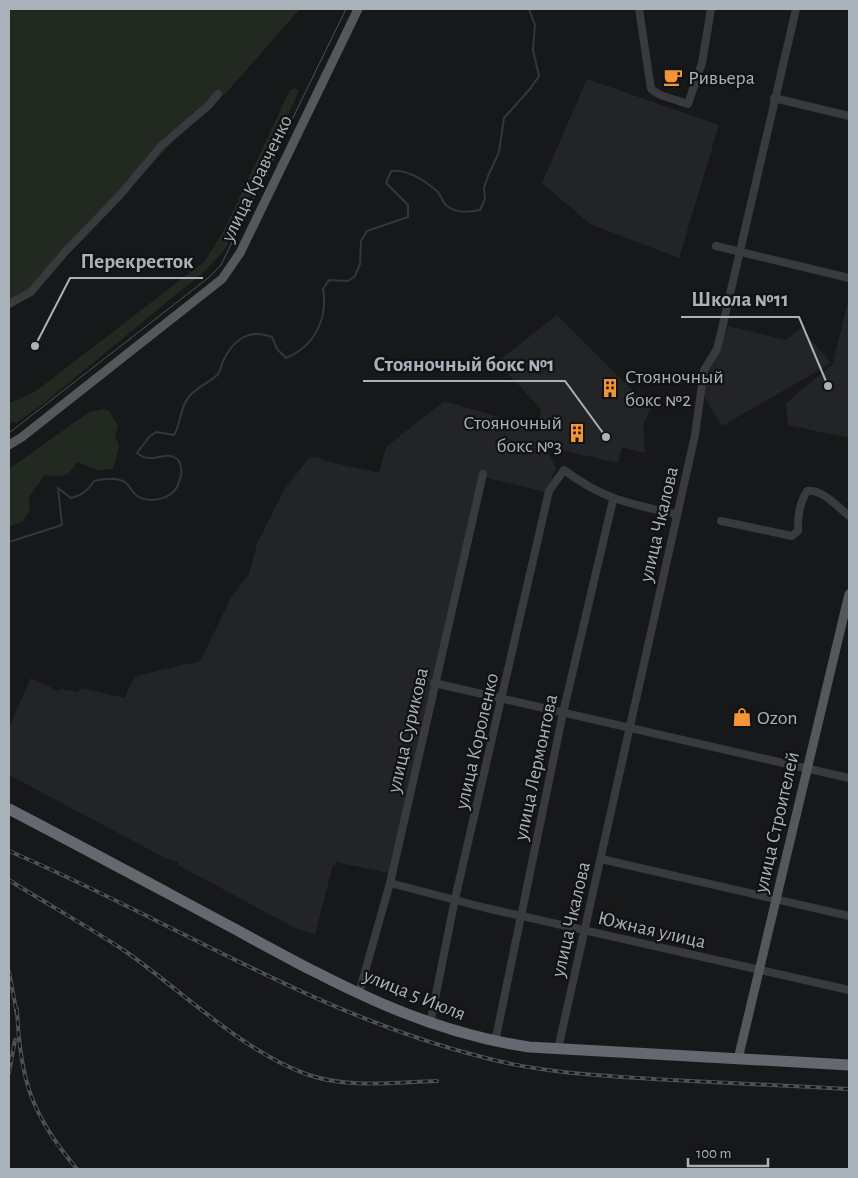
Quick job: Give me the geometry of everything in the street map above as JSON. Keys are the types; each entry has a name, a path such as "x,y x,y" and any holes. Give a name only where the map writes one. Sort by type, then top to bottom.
{"highway":[{"name":"улица 5 Июля","path":"9,809 320,975 430,1024 495,1042 558,1049 849,1065"}],"main road":[{"name":"улица Кравченко","path":"9,445 22,437 222,279 240,253 358,9"},
{"name":"улица Строителей","path":"738,1058 849,594"}],"street":[{"path":"639,9 651,89 660,95 688,104 702,63 711,9"},
{"name":"улица Чкалова","path":"558,1049 695,435 704,370 717,349 796,9"},
{"path":"9,304 31,292 65,252 120,196 162,146 209,105 218,94"},
{"path":"774,98 849,116"},
{"path":"716,246 849,278"},
{"name":"улица Короленко","path":"430,1024 455,899 503,698 549,491 564,470 585,486 613,500"},
{"name":"улица Сурикова","path":"359,993 390,883 483,474"},
{"path":"721,521 792,536 798,531 799,508 803,498 807,491 811,490 849,516"},
{"path":"613,500 676,514"},
{"name":"улица Лермонтова","path":"495,1042 563,713 613,500"},
{"path":"434,683 563,713 629,726 849,778"},
{"path":"601,860 849,916"},
{"name":"Южная улица","path":"390,883 455,899 459,902 520,914 760,971 849,990"}],"shaded area":[{"path":"9,9 300,9 226,93 183,130 115,205 32,288 9,302"},
{"path":"587,79 719,125 679,258 590,224 542,183"},
{"path":"295,88 299,91 226,248 206,270 43,404 16,423 9,422 10,403 36,391 205,261 224,230 290,90"},
{"path":"849,296 849,438 788,425 786,403 833,364"},
{"path":"557,315 651,409 643,424 645,453 622,447 618,463 560,450 560,448 556,447 557,442 552,441 547,450 556,468 546,492 482,477 388,873 336,862 336,865 333,865 315,934 295,928 178,865 178,862 167,859 9,775 9,727 31,678 58,691 62,689 78,692 81,688 125,698 136,676 200,661 231,598 249,574 257,544 284,490 309,458 317,457 325,461 379,473 386,447 444,401 538,428 541,409 497,362"},
{"path":"728,326 786,340 801,328 831,363 722,426 703,395 709,365 718,354"},
{"path":"105,409 109,411 118,426 115,435 119,446 113,469 96,470 77,462 67,474 45,475 29,497 30,510 23,521 9,527 9,469 89,412"}],"waterway":[{"path":"58,488 71,498 84,492 94,481 110,478 128,484 134,493 141,498 152,500 164,498 174,491 178,486 181,476 181,467 178,460 172,456 148,458 137,453 149,437 156,432 174,435 188,398 195,390 218,374 227,354 243,338 256,334 272,337 277,349 286,358 296,353 312,339 321,320 324,300 323,289 329,280 348,281 355,276 360,264 361,241 367,231 408,217 408,205 386,183 391,171 403,172 421,180 437,191 446,205 454,210 467,212 480,210 485,199 484,188 499,152 504,118 539,76 533,50 535,25 529,9"},
{"path":"9,542 62,525 58,488"}],"tram line":[{"path":"9,433 208,278 221,265 346,9"}],"railway":[{"path":"9,851 303,992 362,1018 423,1040 486,1058 532,1068 601,1076 849,1089"},
{"path":"9,880 125,951 235,1035 282,1064 321,1079 337,1082 371,1084 437,1081"},
{"path":"9,971 17,1015"},
{"path":"17,1009 21,1056 31,1095 49,1131 77,1169"},
{"path":"9,1073 15,1040"}],"place":[{"name":"Ривьера","path":"673,77"},
{"name":"Перекресток","path":"35,346"},
{"name":"Школа №11","path":"828,386"},
{"name":"Стояночный бокс №2","path":"610,388"},
{"name":"Стояночный бокс №3","path":"577,433"},
{"name":"Стояночный бокс №1","path":"606,437"},
{"name":"Ozon","path":"742,717"}]}
